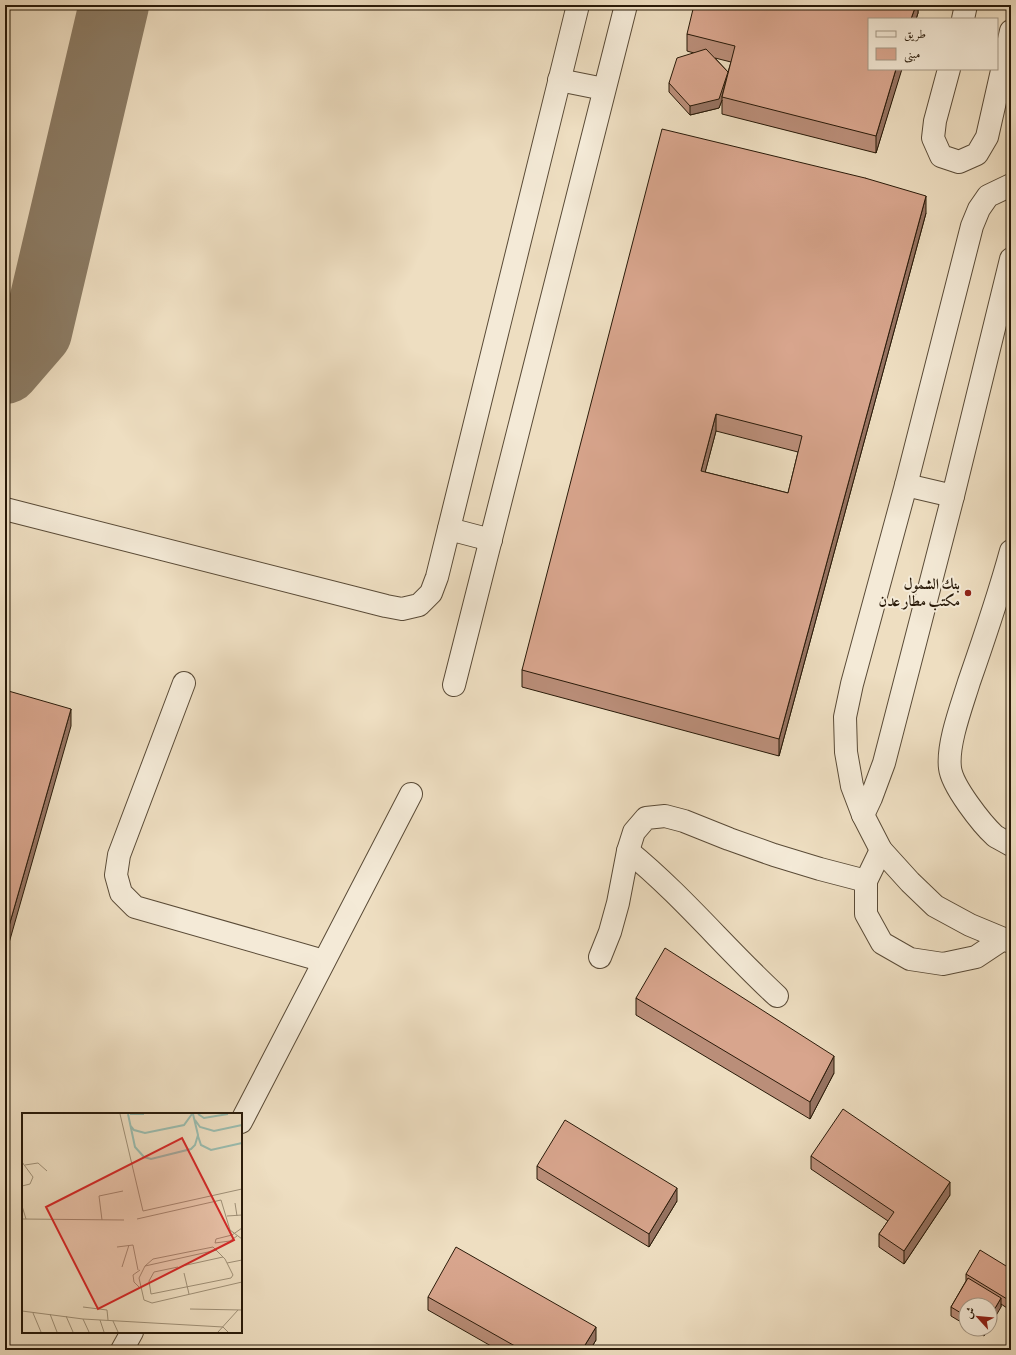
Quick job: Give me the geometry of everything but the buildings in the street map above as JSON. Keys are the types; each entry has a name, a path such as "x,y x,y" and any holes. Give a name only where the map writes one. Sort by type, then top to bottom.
{"lane":[{"path":"5,509 402,610 419,605 431,593 437,577 578,5"},
{"path":"454,685 626,5"},
{"path":"963,18 966,5"},
{"path":"949,70 935,121 933,138 941,156 959,162 977,154 987,137 1011,31"},
{"path":"559,80 604,89"},
{"path":"1007,941 970,925 935,906 910,882 881,850 863,815 852,786 846,752 845,717 852,684 906,485 972,226 979,209 988,196 1011,185"},
{"path":"863,815 874,792 884,762 953,496 1011,259"},
{"path":"906,485 953,496"},
{"path":"449,529 491,540"},
{"path":"1010,551 1002,583 957,722 951,747 950,769 957,786 967,803 996,836 1011,845"},
{"path":"184,683 119,855 116,874 121,893 135,907 324,961"},
{"path":"242,1120 411,794"},
{"path":"600,957 610,932 618,904 628,851 634,832 646,818 665,816 684,821 774,855 866,881"},
{"path":"881,850 866,881 866,914 882,943 910,959 943,964 976,957 1007,941"},
{"path":"628,851 666,883 752,973 777,996"},
{"path":"122,1350 131,1333"}],"taxiway":[{"path":"5,369 37,332 114,5"}],"place":[{"name":"بنك الشمول مكتب مطار عدن","path":"968,593"}]}
